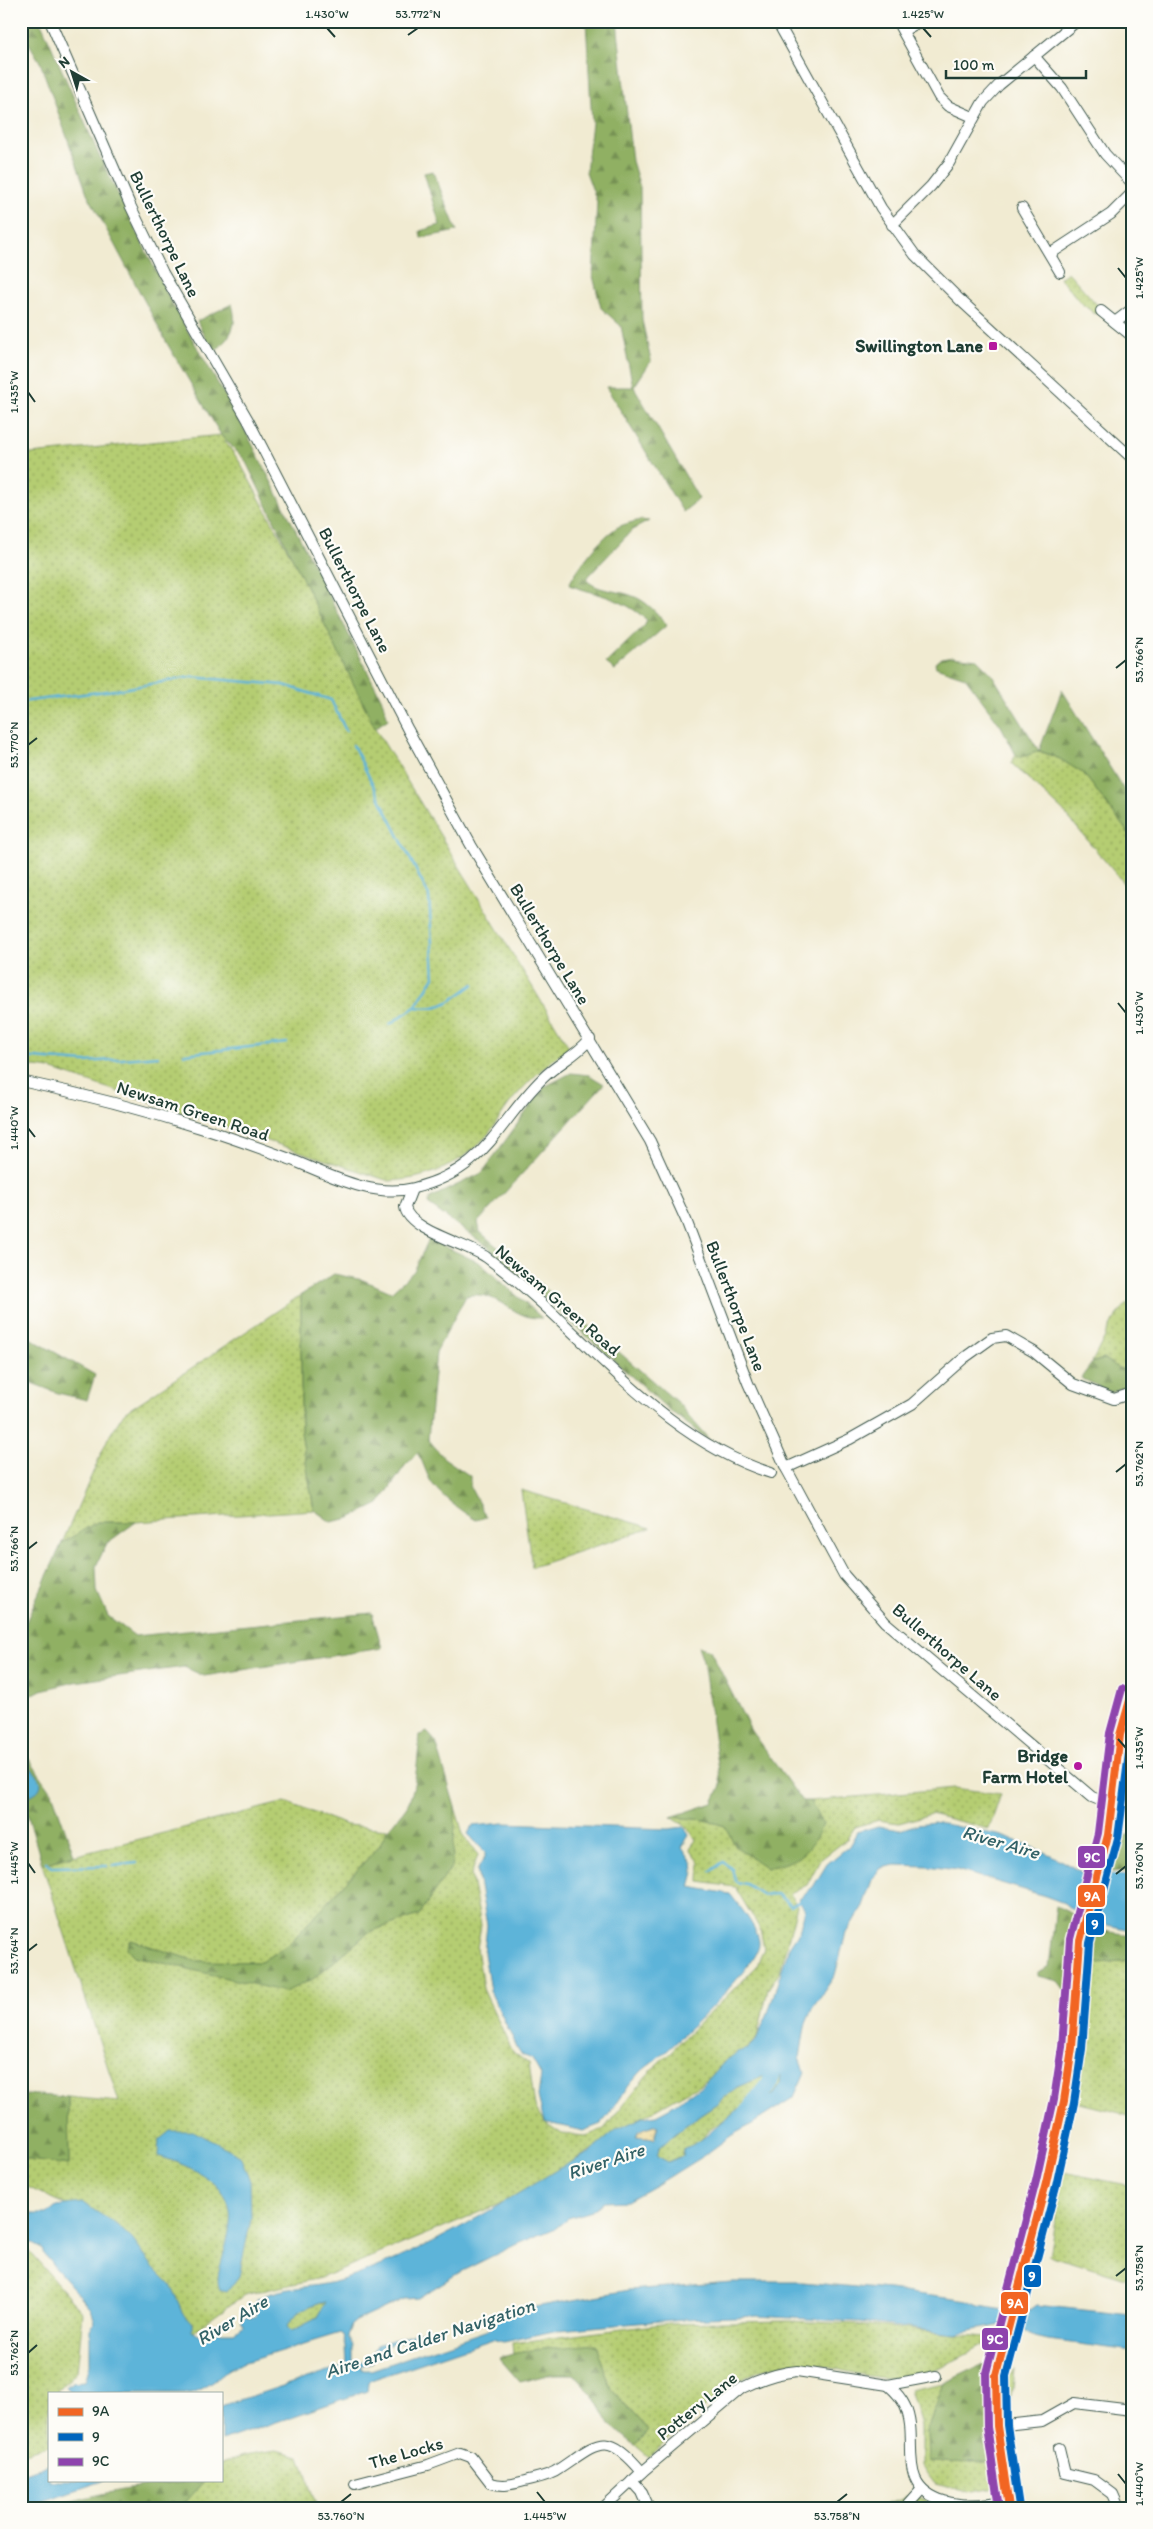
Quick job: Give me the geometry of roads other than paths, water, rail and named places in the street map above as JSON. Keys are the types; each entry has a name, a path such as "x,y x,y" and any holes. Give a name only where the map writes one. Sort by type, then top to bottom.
{"main road":[{"path":"1009,2503 996,2426 996,2375 1046,2183 1064,2101 1072,2048 1080,1941 1101,1868 1112,1805 1120,1735 1132,1692"}],"street":[{"name":"Bullerthorpe Lane","path":"50,21 130,205 163,273 248,420 408,730 471,845 650,1141 669,1179 748,1383 786,1468 844,1575 885,1622 1092,1797 1112,1805"},
{"path":"777,21 847,149 892,225 915,255 959,299 1132,458"},
{"path":"897,21 939,97 948,106 973,117"},
{"path":"902,32 921,21"},
{"path":"892,225 931,186 949,163 983,102 999,86 1077,21"},
{"path":"1034,56 1073,104 1096,143 1132,183"},
{"path":"1122,171 1132,164"},
{"path":"1050,254 1111,214 1132,192"},
{"path":"1022,208 1060,272"},
{"path":"1115,322 1132,309"},
{"path":"1101,311 1132,336"},
{"path":"412,1189 439,1180 463,1167 485,1150 544,1077 580,1052 590,1040"},
{"name":"Newsam Green Road","path":"21,1081 116,1102 206,1130 354,1184 383,1190 412,1189 405,1207 410,1218 430,1231 484,1256 674,1422 711,1448 746,1465 770,1473"},
{"path":"786,1468 850,1439 912,1404 964,1358 992,1338 1006,1336 1034,1352 1073,1384 1114,1399 1132,1393"},
{"name":"Pottery Lane","path":"604,2508 642,2472 742,2388 772,2375 797,2371 888,2385 936,2376"},
{"path":"888,2385 900,2397 905,2406 910,2427 912,2472 922,2489 934,2497 957,2504 1009,2503"},
{"path":"996,2426 1042,2421 1074,2404 1132,2410"},
{"name":"The Locks","path":"355,2484 428,2465 460,2453 470,2457 492,2483 509,2485 557,2471 576,2455 592,2446 604,2444 618,2448 642,2472"},
{"path":"1059,2448 1066,2473 1094,2480 1113,2494 1119,2508"},
{"path":"632,2481 642,2492 649,2508"},
{"path":"905,2508 922,2489"}],"water":[{"path":"21,1763 38,1776 41,1786 33,1794 25,1797 21,1795"},
{"path":"934,1822 998,1835 1020,1842 1051,1855 1083,1873 1126,1875 1132,1878 1132,1930 1107,1925 1071,1909 1064,1903 1045,1896 957,1870 928,1866 895,1865 881,1868 872,1880 863,1906 846,1933 835,1975 812,2009 805,2026 800,2058 805,2072 794,2097 658,2184 627,2201 604,2202 591,2211 568,2218 556,2228 517,2244 460,2272 418,2298 404,2299 356,2321 351,2325 347,2336 352,2346 352,2363 371,2360 372,2362 360,2366 363,2370 371,2370 488,2330 495,2324 496,2314 629,2290 732,2282 802,2282 889,2290 968,2301 979,2306 1005,2310 1029,2310 1036,2305 1132,2315 1132,2351 1048,2340 1035,2337 1022,2328 1001,2325 955,2334 861,2322 757,2316 683,2319 558,2330 504,2342 493,2339 371,2380 368,2383 367,2391 222,2441 222,2406 347,2365 343,2335 340,2333 242,2363 229,2369 201,2389 194,2392 69,2392 66,2387 72,2382 85,2381 90,2365 90,2329 95,2323 91,2308 44,2255 42,2249 21,2238 21,2206 33,2214 47,2214 56,2206 83,2203 117,2225 132,2239 153,2267 170,2284 183,2313 192,2323 192,2330 202,2336 207,2332 235,2332 244,2325 241,2322 246,2317 256,2316 257,2299 278,2291 342,2280 371,2270 426,2245 589,2153 616,2130 643,2117 656,2115 671,2107 705,2083 726,2060 737,2052 747,2049 756,2040 768,2013 789,1947 799,1932 805,1910 798,1899 813,1887 827,1864 849,1846 857,1832 878,1826 900,1830 917,1824","holes":["777,2071 781,2075 780,2085 773,2095 753,2100 749,2105 732,2114 701,2140 684,2148 683,2156 668,2162 657,2156 659,2148 683,2127 716,2105 737,2087","655,2125 658,2126 654,2139 636,2137 638,2132","321,2302 326,2302 317,2318 292,2331 288,2330 287,2325 301,2310"]},
{"path":"504,1823 668,1829 684,1827 689,1835 682,1847 693,1863 694,1872 690,1887 730,1894 748,1917 758,1937 759,1942 756,1953 733,1984 681,2037 641,2072 626,2089 601,2124 583,2131 544,2122 538,2096 541,2075 532,2059 522,2055 518,2049 490,1991 484,1953 487,1925 477,1870 485,1857 485,1852 468,1834 472,1826"},
{"path":"170,2131 193,2131 240,2155 250,2181 251,2219 239,2276 227,2292 220,2290 218,2281 230,2227 230,2211 227,2200 221,2190 202,2174 180,2163 158,2156 159,2140"},
{"path":"428,2329 428,2332 381,2348 372,2355 377,2345"},
{"path":"48,2465 48,2482 100,2482 21,2508 21,2474"}],"waterway":[{"path":"21,702 122,689 191,677 284,685 331,700 346,731"},
{"path":"353,745 429,896 434,977 415,1007 390,1024"},
{"path":"415,1007 425,1008 447,1003 474,984"},
{"path":"184,1054 287,1043"},
{"path":"21,1057 86,1062 158,1056"},
{"path":"46,1862 52,1867 107,1866"},
{"path":"711,1871 723,1862 732,1869 736,1882 746,1884 763,1895 777,1894 791,1906 800,1901"},
{"path":"112,1866 137,1863"},
{"name":"River Aire","path":"745,2115 769,2085 781,2050"}],"place":[{"name":"Swillington Lane","path":"993,346"},
{"name":"Bridge Farm Hotel","path":"1078,1766"}],"water label":[{"name":"Aire and Calder Navigation","path":"430,2338"}]}
